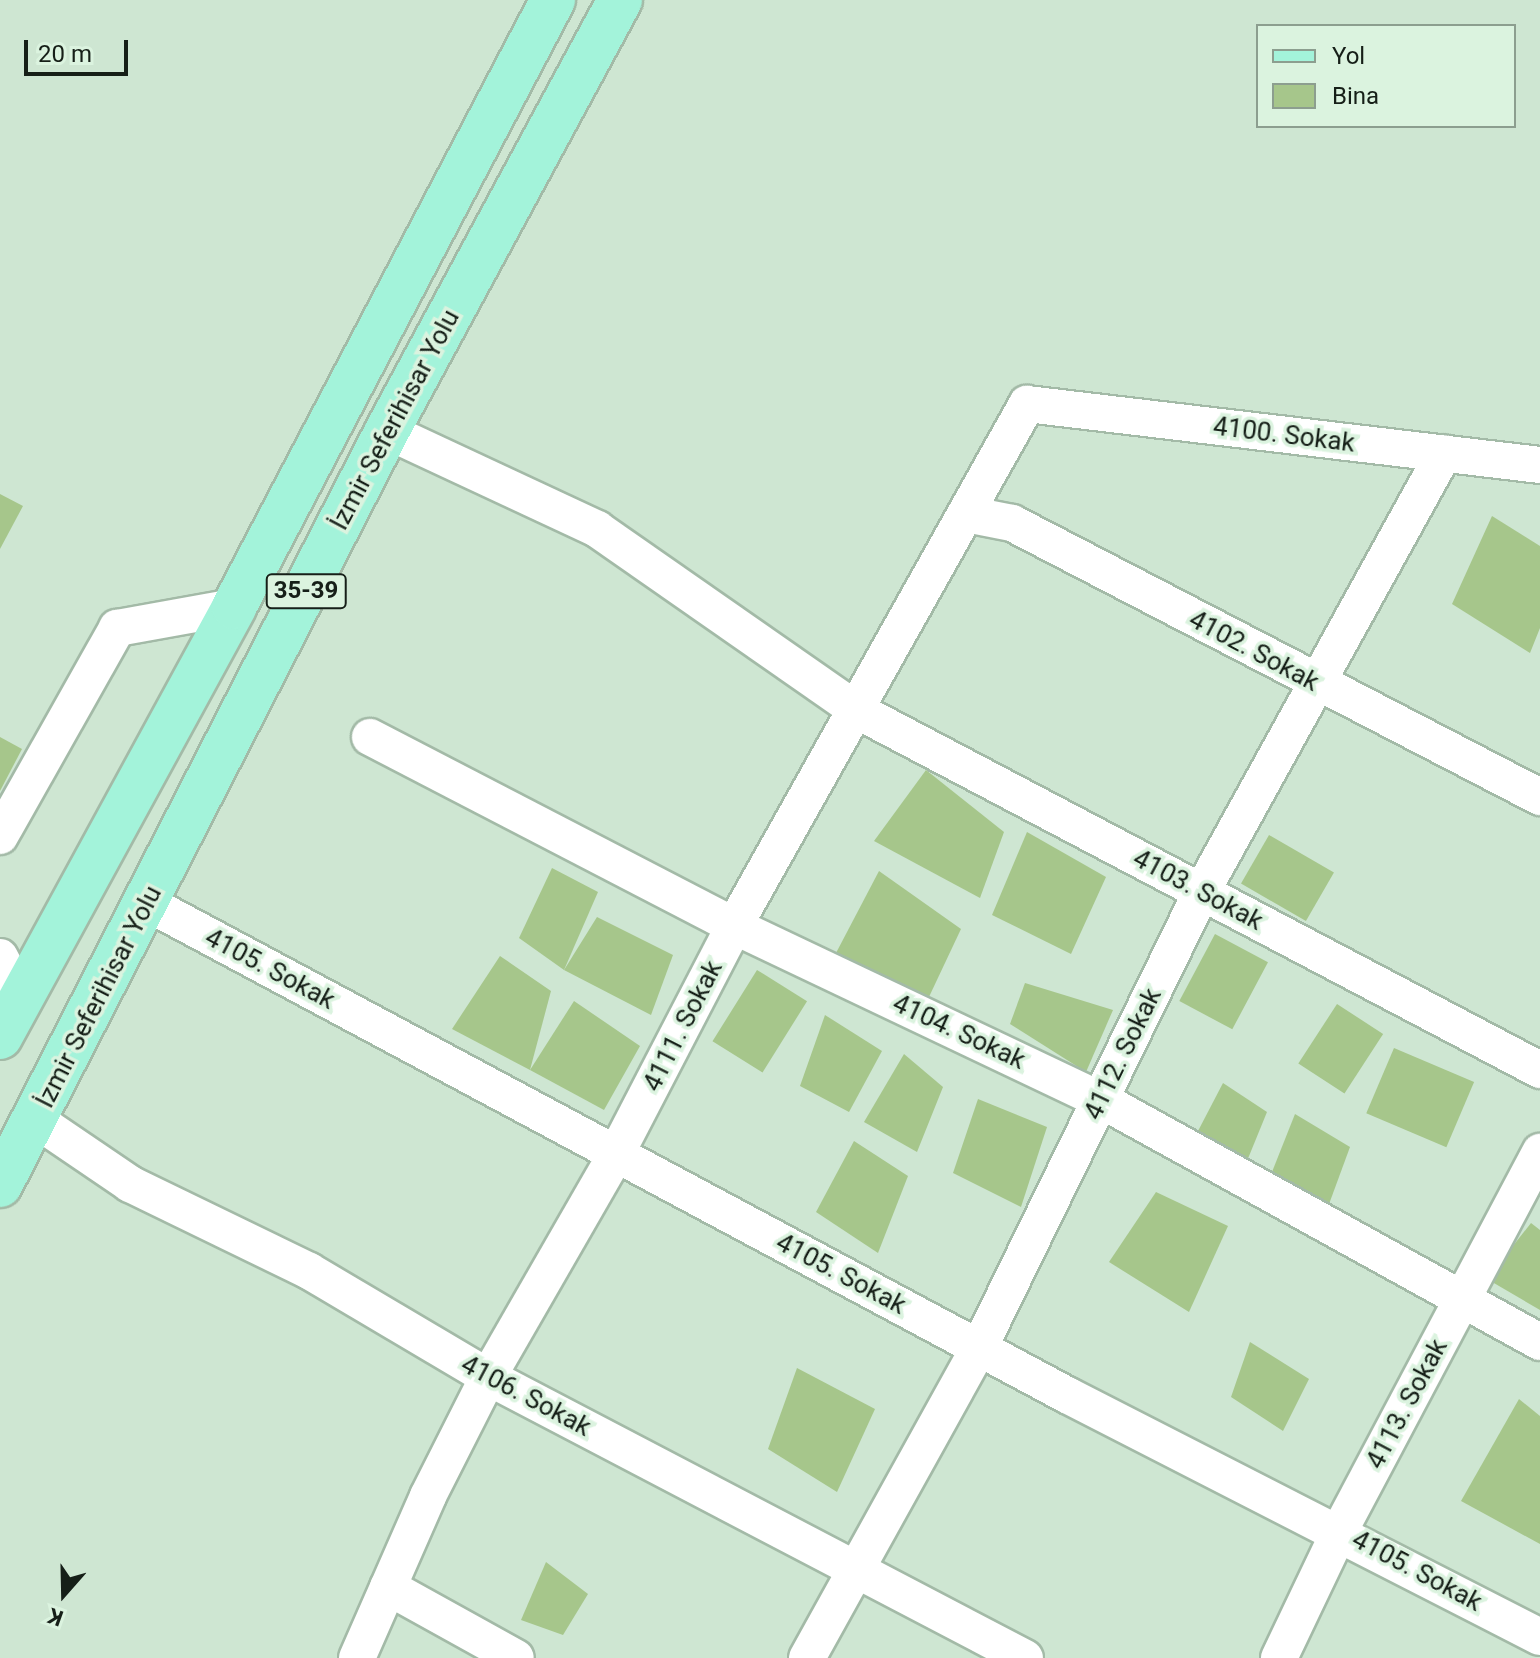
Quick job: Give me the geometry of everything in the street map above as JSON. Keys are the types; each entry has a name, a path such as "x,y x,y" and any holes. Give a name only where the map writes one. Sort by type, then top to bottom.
{"main road":[{"name":"35-39","path":"0,1037 234,607 553,0"},
{"name":"İzmir Seferihisar Yolu","path":"0,1185 387,431 620,0"}],"street":[{"name":"4100. Sokak","path":"1027,404 1540,465"},
{"name":"4111. Sokak","path":"357,1658 488,1377 616,1154 734,926 1027,404"},
{"name":"4103. Sokak","path":"387,431 597,529 856,710 1540,1070"},
{"name":"4112. Sokak","path":"807,1658 979,1348 1202,891 1444,453"},
{"name":"4102. Sokak","path":"966,514 1012,523 1317,685 1540,797"},
{"path":"0,836 117,628 234,607"},
{"name":"4104. Sokak","path":"370,737 734,926 1101,1100 1465,1297 1540,1342"},
{"name":"4105. Sokak","path":"147,903 979,1348 1340,1530 1540,1637"},
{"path":"0,957 21,997"},
{"name":"4106. Sokak","path":"36,1120 130,1184 309,1271 488,1377 1025,1658"},
{"name":"4113. Sokak","path":"1279,1658 1340,1530 1540,1152"},
{"path":"388,1587 516,1658"}],"building":[{"path":"0,494 23,506 0,549"},
{"path":"1492,516 1540,546 1540,628 1530,653 1452,604"},
{"path":"0,737 22,749 0,791"},
{"path":"926,770 1004,832 980,898 874,841"},
{"path":"1027,832 1106,877 1071,954 992,915"},
{"path":"1269,835 1334,873 1306,921 1241,883"},
{"path":"552,868 598,892 564,970 519,938"},
{"path":"879,871 961,929 928,999 836,953"},
{"path":"597,917 673,955 651,1015 564,970"},
{"path":"1215,934 1268,962 1232,1029 1179,1001"},
{"path":"500,956 551,991 530,1070 452,1029"},
{"path":"757,970 807,1001 763,1073 712,1041"},
{"path":"1025,983 1113,1010 1086,1072 1010,1024"},
{"path":"574,1001 640,1046 604,1110 530,1070"},
{"path":"1337,1004 1383,1034 1344,1094 1298,1064"},
{"path":"825,1015 882,1051 849,1112 800,1086"},
{"path":"1394,1048 1474,1082 1446,1147 1366,1113"},
{"path":"904,1054 943,1087 917,1152 864,1122"},
{"path":"1223,1083 1267,1112 1247,1161 1198,1131"},
{"path":"978,1099 1047,1127 1021,1207 953,1173"},
{"path":"1295,1114 1350,1147 1325,1215 1268,1182"},
{"path":"854,1141 908,1176 878,1253 816,1212"},
{"path":"1156,1192 1228,1226 1189,1312 1109,1262"},
{"path":"1531,1223 1540,1230 1540,1310 1487,1279"},
{"path":"1250,1342 1309,1379 1283,1431 1231,1397"},
{"path":"797,1368 875,1409 837,1492 768,1449"},
{"path":"1519,1399 1540,1416 1540,1544 1461,1501"},
{"path":"546,1562 588,1594 563,1635 521,1620"}]}
